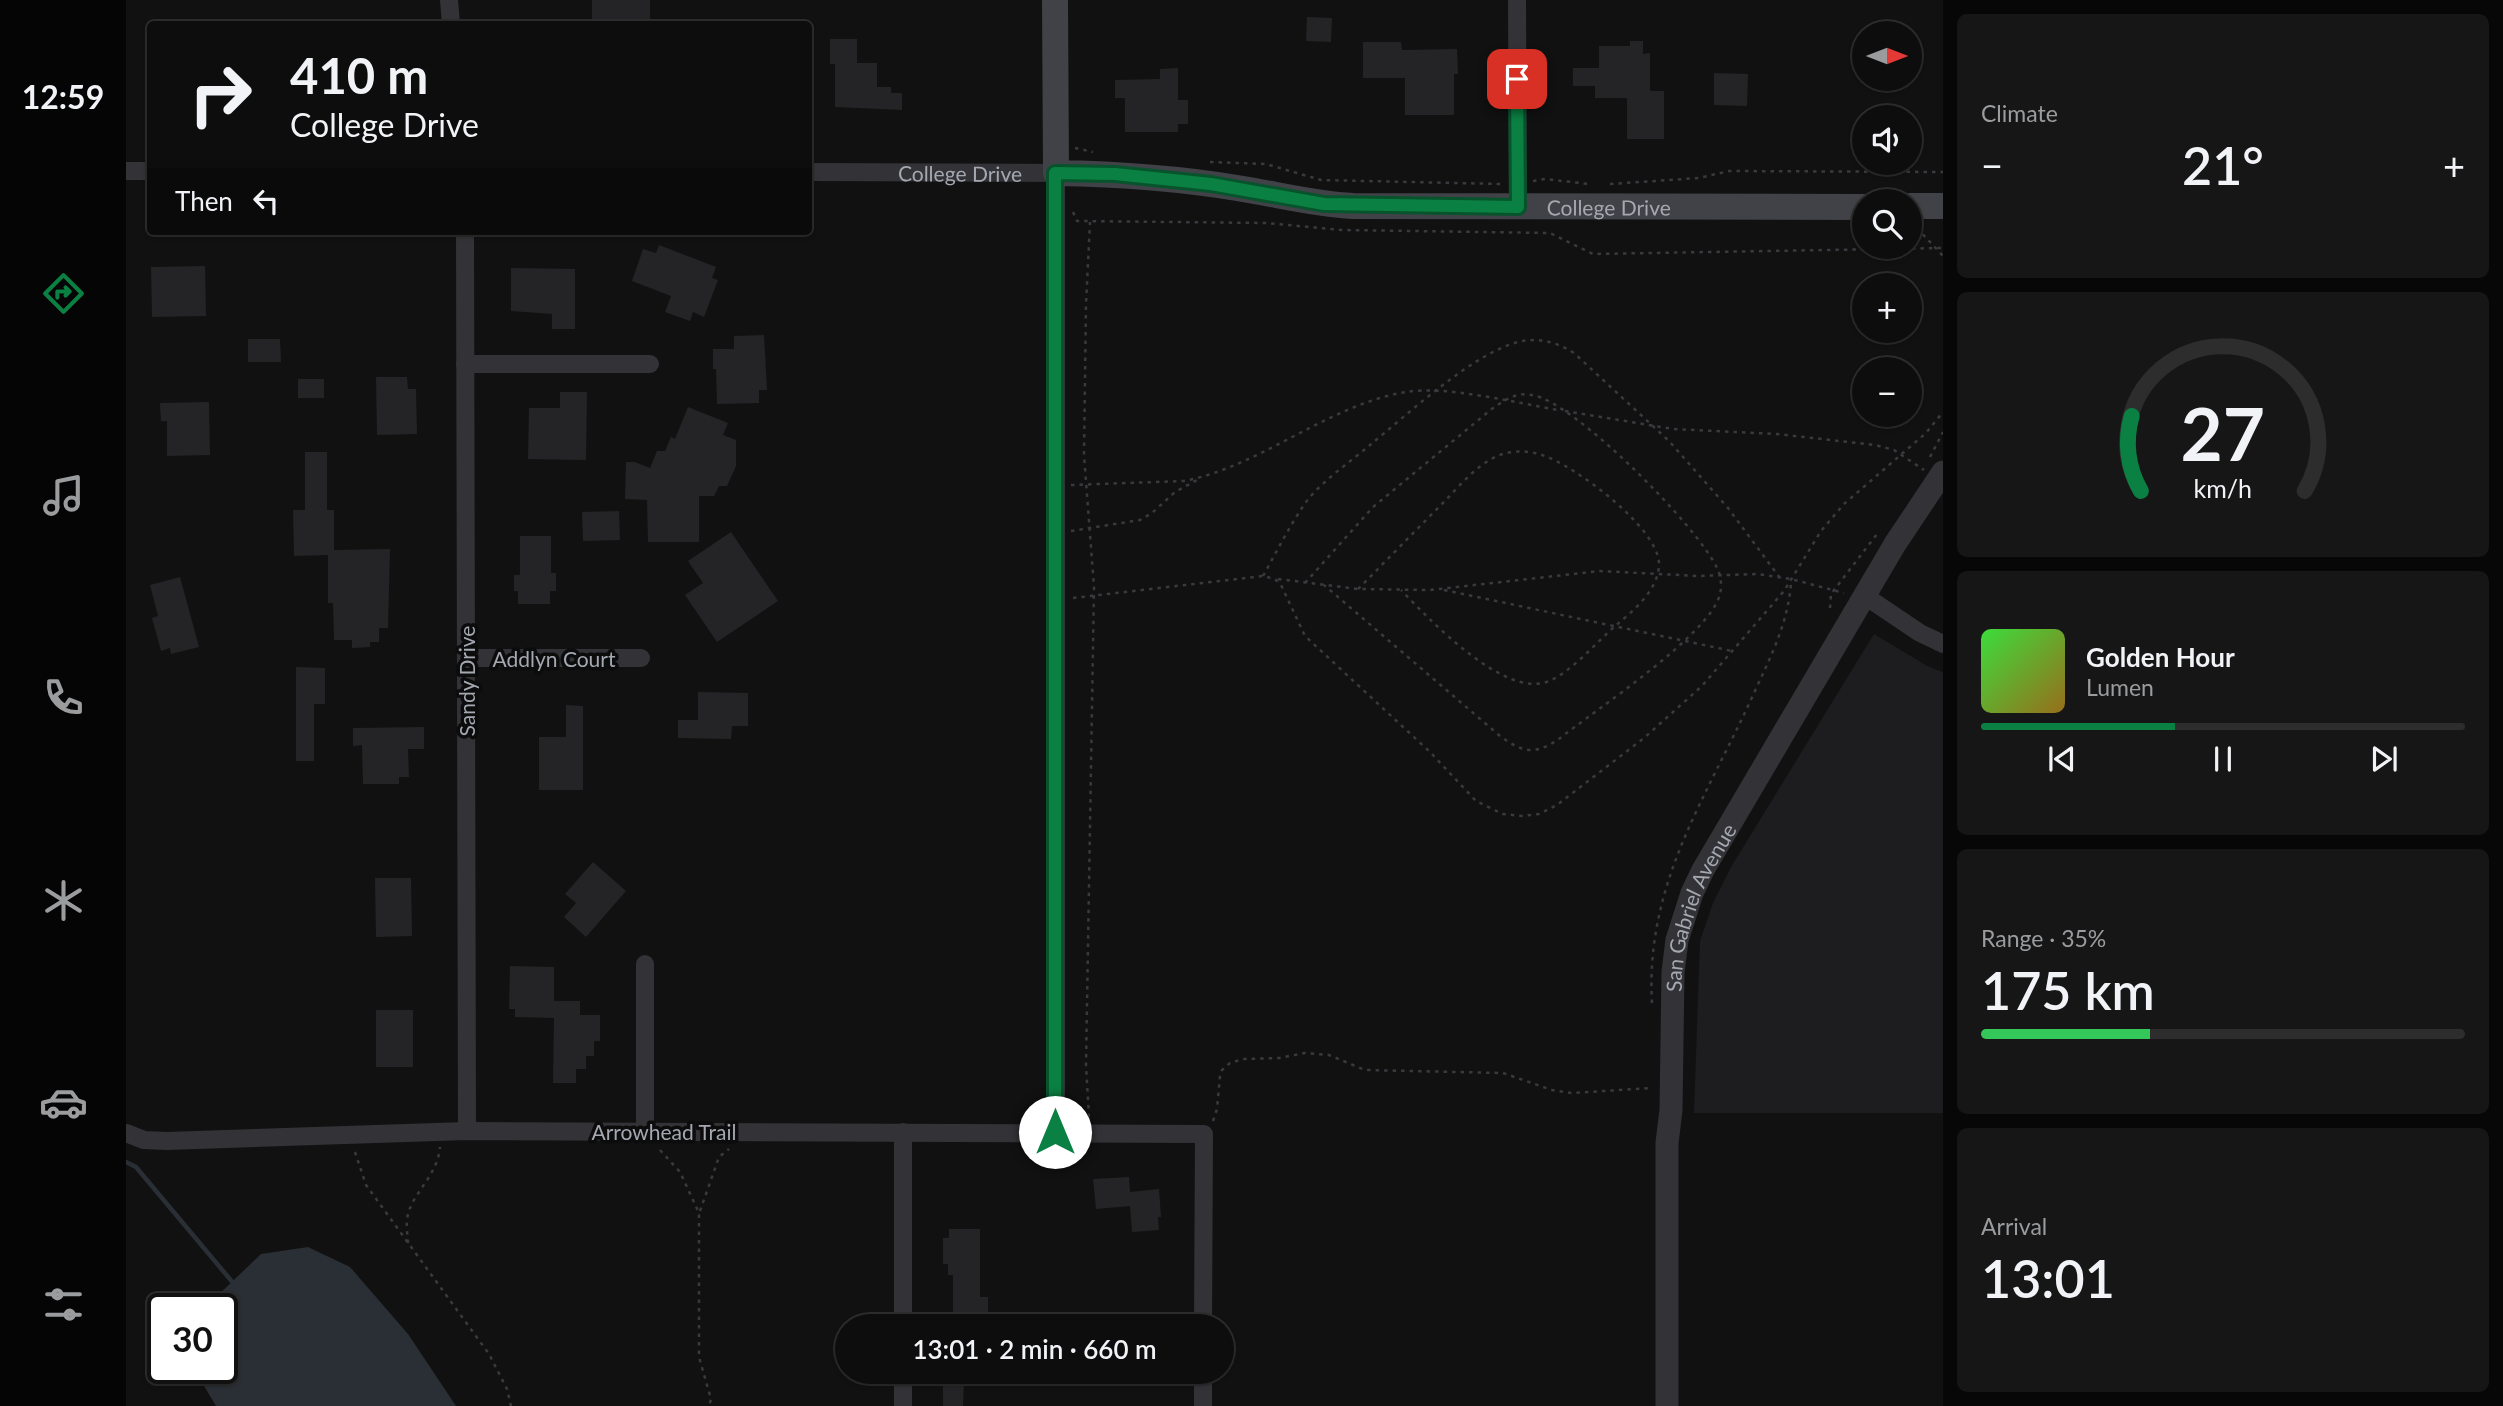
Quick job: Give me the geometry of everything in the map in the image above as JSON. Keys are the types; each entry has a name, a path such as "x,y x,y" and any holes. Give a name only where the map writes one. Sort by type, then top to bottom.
{"main road":[{"path":"1055,0 1055,173"},
{"name":"College Drive","path":"1055,173 1115,174 1211,184 1300,201 1343,206 1852,206"},
{"path":"1922,206 1943,206"}],"street":[{"path":"449,0 451,21"},
{"path":"1517,0 1518,207"},
{"path":"126,171 147,171"},
{"name":"College Drive","path":"812,172 1055,173"},
{"path":"1055,173 1055,1132"},
{"name":"Sandy Drive","path":"465,235 467,1131"},
{"path":"465,364 650,365"},
{"name":"San Gabriel Avenue","path":"1667,1406 1667,1143 1672,1086 1673,972 1677,940 1692,892 1934,474"},
{"path":"1865,596 1943,645"},
{"name":"Addlyn Court","path":"466,658 641,658"},
{"path":"645,964 645,1131"},
{"name":"Arrowhead Trail","path":"126,1133 144,1140 167,1141 441,1131 1204,1134"},
{"path":"903,1132 903,1314"},
{"path":"1203,1314 1204,1134"},
{"path":"903,1384 903,1406"},
{"path":"1203,1384 1203,1406"}],"path":[{"path":"1072,210 1077,221 1090,222 1266,223 1342,230 1550,233 1593,254 1943,248"},
{"path":"1089,1126 1086,1065 1094,595 1084,455 1090,222"},
{"path":"1922,233 1943,256"},
{"path":"1263,576 1310,498 1333,476 1437,390 1500,349 1520,341 1538,340 1556,344 1574,353 1653,426 1728,508 1780,578"},
{"path":"1055,485 1184,481 1200,478 1224,470 1332,418 1403,392 1437,390 1698,432 1777,434 1886,447 1934,474 1943,432"},
{"path":"1305,583 1373,507 1503,401 1517,394 1530,394 1547,400 1598,436 1669,505 1709,554 1720,576 1721,586 1718,599 1685,641 1547,747 1536,751 1524,750 1500,736 1324,585"},
{"path":"1275,579 1286,593 1305,636 1430,752 1476,801 1503,814 1531,815 1557,806 1644,738 1702,686 1784,591 1821,531 1844,504 1926,433 1943,412"},
{"path":"1357,589 1471,474 1496,457 1518,451 1555,460 1608,497 1633,521 1653,545 1658,556 1657,574 1643,600 1555,678 1542,684 1529,684 1503,675 1474,656 1440,629 1401,590"},
{"path":"1055,532 1133,522 1147,517 1175,492 1200,478"},
{"path":"1830,608 1831,594 1884,524"},
{"path":"1055,600 1263,576 1357,589 1401,590 1440,589 1600,571 1720,576 1757,574 1865,596"},
{"path":"1440,589 1733,652"},
{"path":"1204,1134 1216,1116 1222,1070 1230,1063 1242,1059 1279,1058 1305,1053 1324,1054 1365,1069 1497,1072 1552,1090 1571,1093 1672,1086"},
{"path":"408,1243 407,1219 419,1192 435,1168 441,1131"},
{"path":"645,1131 680,1172 699,1213"},
{"path":"709,1406 711,1399 699,1357 699,1213 719,1157 751,1131"},
{"path":"351,1134 366,1185 489,1354 507,1388 511,1406"}],"shaded area":[{"path":"1874,634 1929,667 1943,672 1943,1113 1694,1113 1700,941 1713,903 1731,867"},
{"path":"308,1247 350,1267 408,1334 456,1406 216,1406 203,1384 238,1384 238,1293 220,1293 261,1254"}],"building":[{"path":"592,0 650,0 650,21 592,21"},
{"path":"1307,17 1332,18 1331,42 1306,41"},
{"path":"830,39 857,39 857,63 877,63 877,87 891,87 891,93 902,93 902,110 835,107 835,64 830,64"},
{"path":"1630,41 1643,41 1643,54 1650,53 1650,91 1664,91 1664,139 1627,139 1627,98 1595,98 1595,86 1573,86 1573,68 1599,68 1599,46 1630,46"},
{"path":"1363,42 1401,42 1402,50 1457,49 1458,74 1454,74 1454,115 1405,115 1405,78 1363,78"},
{"path":"1178,68 1178,100 1188,100 1188,124 1178,124 1178,132 1125,132 1125,98 1115,98 1115,80 1160,79 1160,69"},
{"path":"1714,73 1748,74 1747,106 1714,105"},
{"path":"659,245 716,267 712,278 718,280 704,317 693,312 690,321 665,312 671,296 632,281 643,249 656,253"},
{"path":"205,266 206,316 152,317 151,267"},
{"path":"511,268 575,269 575,329 552,329 552,314 511,311"},
{"path":"764,335 767,390 759,390 759,403 717,404 713,349 734,349 734,336"},
{"path":"248,339 280,339 281,362 248,362"},
{"path":"376,377 407,377 408,389 416,389 417,434 377,435"},
{"path":"298,379 324,379 324,398 298,398"},
{"path":"560,392 587,392 586,460 528,459 529,408 560,408"},
{"path":"209,402 210,455 167,456 167,421 161,421 160,403"},
{"path":"688,407 728,423 723,435 736,440 736,466 727,486 719,486 714,496 699,496 699,542 648,542 647,500 625,499 626,462 635,462 650,468 657,451 665,451 671,437 675,439"},
{"path":"305,452 327,452 327,510 334,510 334,550 390,549 388,628 379,628 379,642 370,642 370,647 352,648 352,640 334,640 333,603 328,603 328,555 294,556 293,510 305,510"},
{"path":"619,511 620,540 583,541 582,512"},
{"path":"731,532 778,601 717,642 685,595 703,583 688,561"},
{"path":"520,536 551,536 551,573 556,573 556,591 550,591 550,604 518,604 518,591 514,591 514,575 520,575"},
{"path":"180,577 199,647 171,654 170,648 161,651 152,618 158,616 150,585"},
{"path":"296,667 325,668 325,704 314,704 314,761 296,761"},
{"path":"698,692 748,693 748,726 732,726 731,739 678,738 678,720 698,720"},
{"path":"566,705 583,706 583,790 539,790 539,737 566,737"},
{"path":"424,727 424,749 408,749 409,777 399,777 399,784 363,784 362,745 353,746 353,728"},
{"path":"593,862 626,891 586,937 564,917 576,903 565,894"},
{"path":"375,878 411,878 412,936 376,937"},
{"path":"510,966 554,967 554,1001 580,1001 580,1015 600,1015 600,1041 594,1041 594,1056 586,1056 586,1069 576,1069 576,1083 553,1083 554,1018 515,1017 515,1009 509,1009"},
{"path":"376,1010 413,1010 413,1067 376,1067"},
{"path":"1129,1177 1130,1192 1159,1189 1159,1230 1132,1232 1130,1206 1096,1209 1093,1179"},
{"path":"949,1229 980,1229 980,1297 988,1297 988,1314 953,1314 953,1275 948,1275 948,1264 943,1264 943,1238 949,1238"},
{"path":"943,1384 964,1384 963,1406 943,1406"}],"waterway":[{"path":"126,1162 136,1167 234,1284"}],"route":[{"path":"1055,1132 1055,173 1115,174 1211,184 1324,204 1518,207 1517,79"}]}
